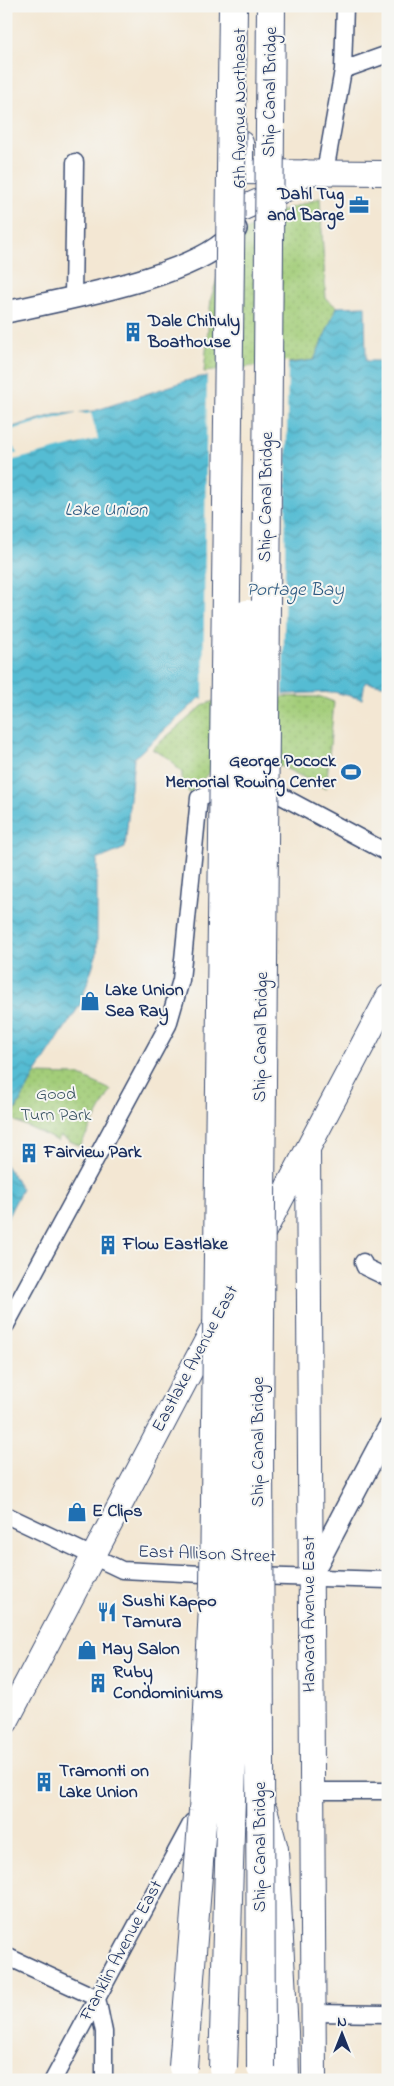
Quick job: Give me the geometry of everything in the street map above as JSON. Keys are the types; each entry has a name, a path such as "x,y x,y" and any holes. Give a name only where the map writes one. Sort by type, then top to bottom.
{"highway":[{"path":"182,2075 203,1811 214,1586 233,6"},
{"name":"Ship Canal Bridge","path":"223,2074 236,1630 254,6"},
{"name":"Ship Canal Bridge","path":"271,6 259,1441 261,1800 273,2074"}],"main road":[{"name":"6th Avenue Northeast","path":"241,6 241,172"},
{"path":"241,138 315,172"},
{"path":"241,172 388,173"},
{"path":"241,209 286,189 315,172"},
{"name":"Eastlake Avenue East","path":"6,1722 388,997"},
{"name":"Harvard Avenue East","path":"308,1149 309,1579 314,2080"}],"street":[{"path":"315,172 343,70 345,6"},
{"path":"343,70 388,54"},
{"path":"73,297 75,162"},
{"name":"6th Avenue Northeast","path":"6,312 73,297 172,270 203,256 230,238 236,230 241,209 241,172"},
{"path":"6,1325 168,1025 181,980 199,798 244,777 318,814 388,853"},
{"path":"363,1262 365,1267 388,1278"},
{"path":"309,1579 388,1429"},
{"name":"East Allison Street","path":"6,1515 128,1572 388,1580"},
{"path":"312,1791 388,1791"},
{"name":"Franklin Avenue East","path":"53,2080 192,1822"},
{"path":"6,1956 97,1998 104,2032 104,2080"},
{"path":"313,2013 388,2014"}],"green space":[{"path":"320,198 326,299 337,307 314,360 204,372 211,298 230,239 277,212"},
{"path":"227,697 321,697 334,702 326,789 283,767 249,758 213,768 190,794 182,782 182,773 168,758 152,749 205,704"},
{"name":"Good Turn Park","path":"35,1074 78,1075 111,1090 80,1146 60,1136 58,1141 11,1119"}],"water":[{"name":"Lake Union","path":"365,306 366,361 388,361 388,686 365,682 362,699 334,692 200,698 134,758 125,848 97,860 97,953 80,1005 35,1074 6,1127 6,429 54,415 94,411 195,378 314,360 337,307"},
{"path":"6,1165 22,1189 6,1220"}],"pier":[{"path":"288,361 283,697 203,701 207,374"},
{"path":"79,412 91,413 98,439 6,462 6,456 18,453 12,446 10,437 10,433 14,429"}],"place":[{"name":"Dahl Tug and Barge","path":"359,205"},
{"name":"Dale Chihuly Boathouse","path":"133,332"},
{"name":"George Pocock Memorial Rowing Center","path":"351,772"},
{"name":"Lake Union Sea Ray","path":"90,1001"},
{"name":"Fairview Park","path":"29,1153"},
{"name":"Flow Eastlake","path":"108,1245"},
{"name":"E Clips","path":"77,1512"},
{"name":"Sushi Kappo Tamura","path":"107,1612"},
{"name":"May Salon","path":"87,1650"},
{"name":"Ruby Condominiums","path":"98,1683"},
{"name":"Tramonti on Lake Union","path":"44,1782"}],"water label":[{"name":"Portage Bay","path":"295,590"}]}
